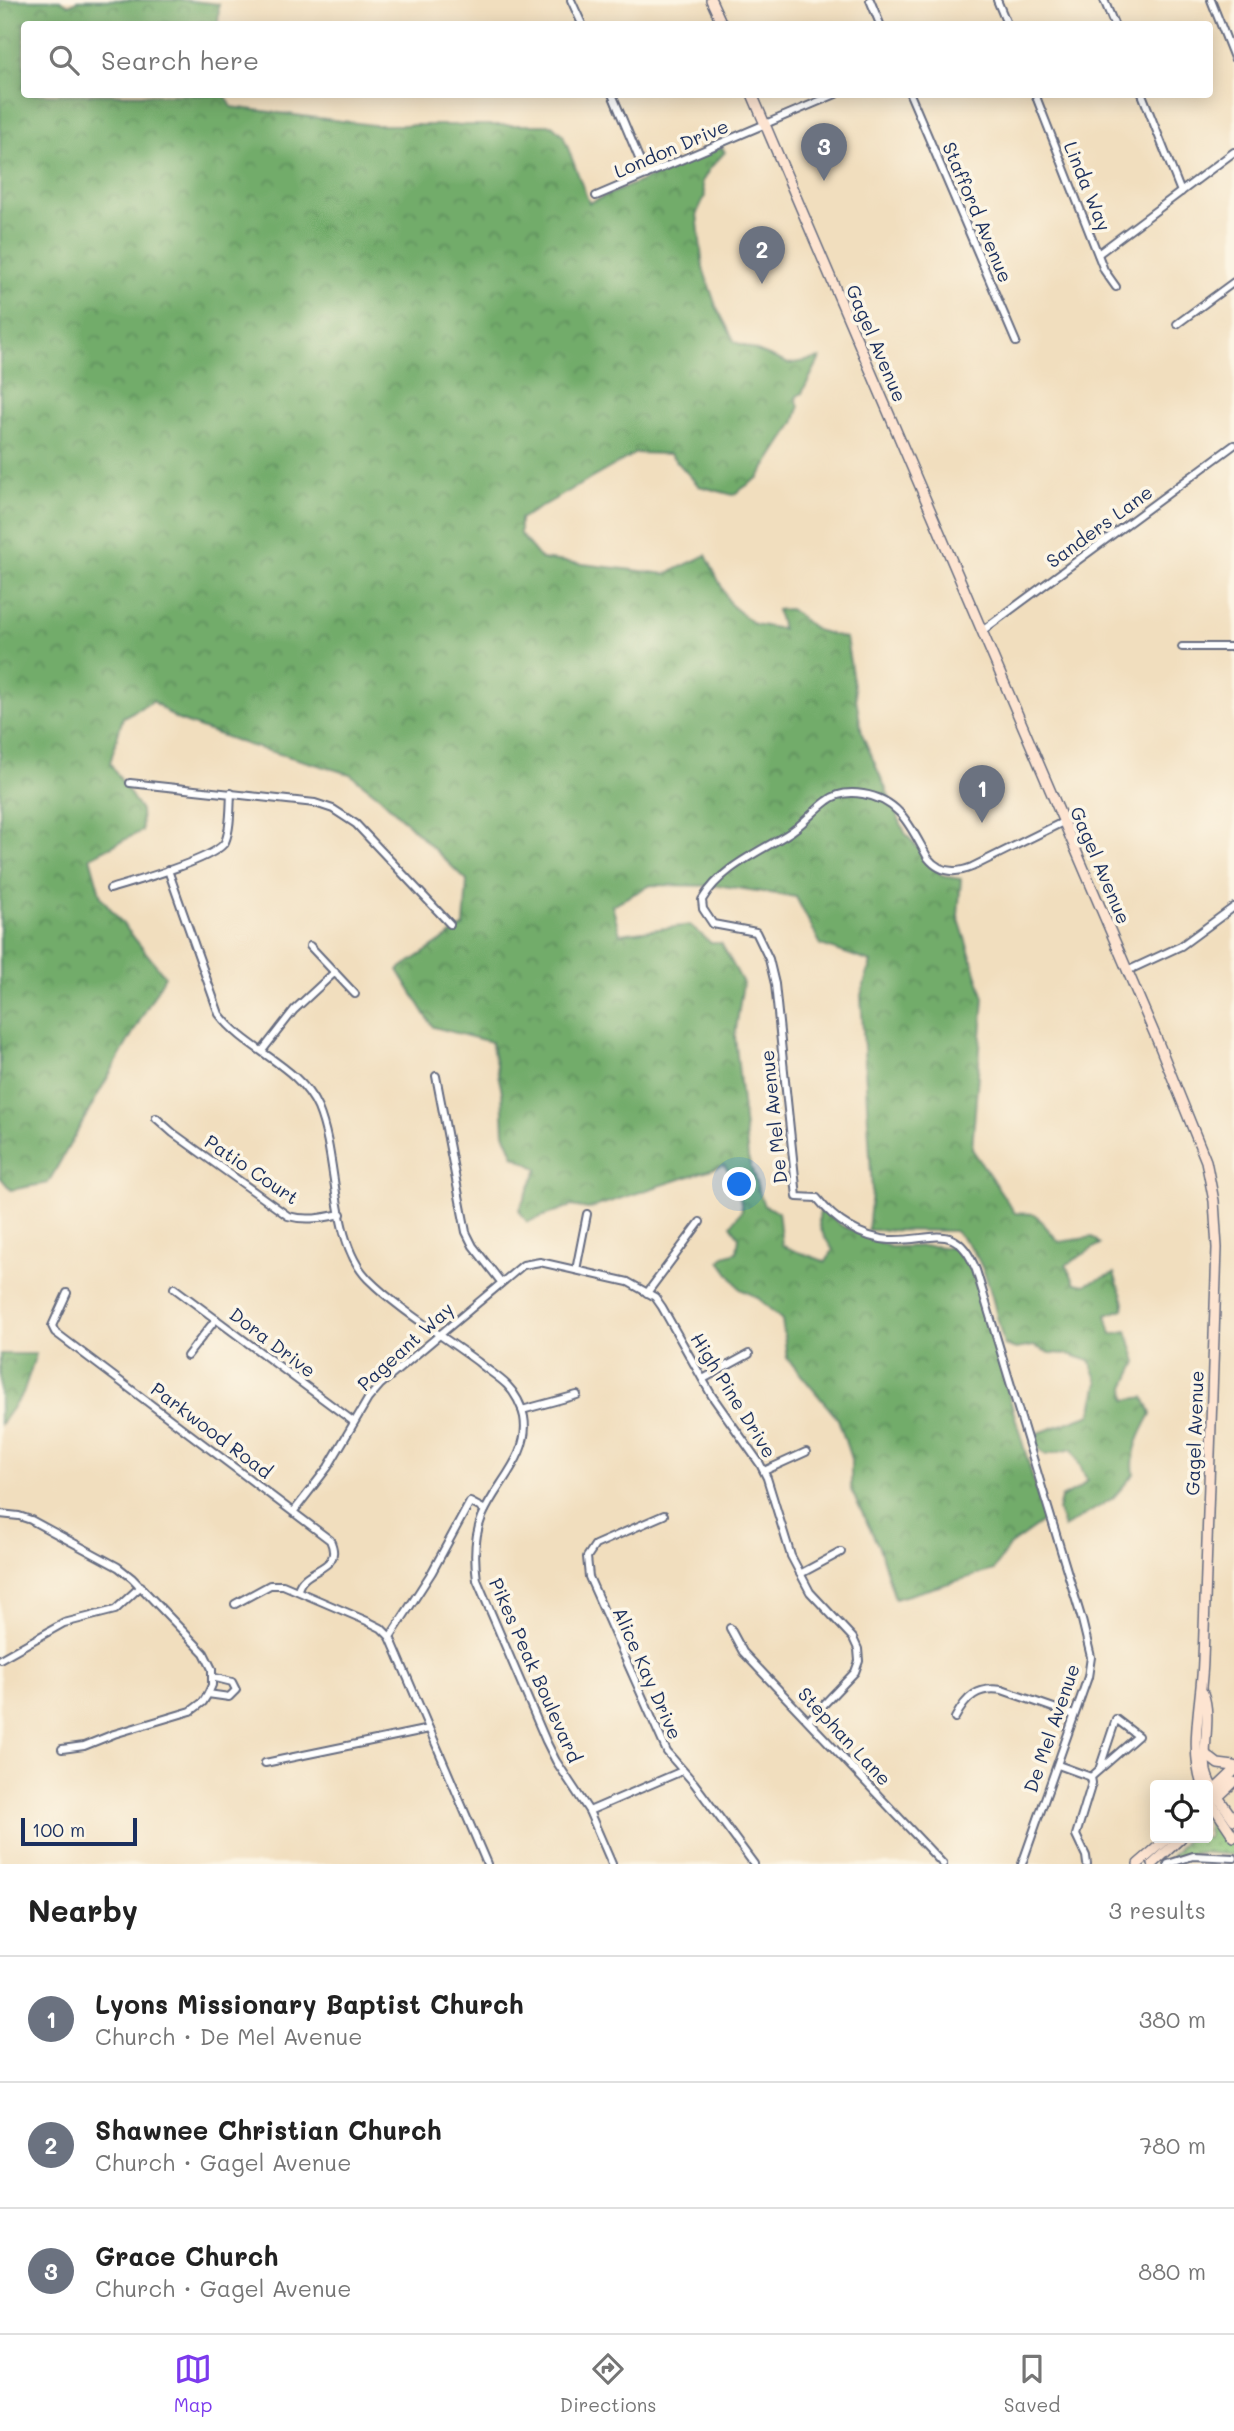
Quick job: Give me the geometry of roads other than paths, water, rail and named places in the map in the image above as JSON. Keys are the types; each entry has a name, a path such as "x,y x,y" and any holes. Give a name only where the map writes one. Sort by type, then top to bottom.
{"street":[{"path":"571,0 581,21"},
{"path":"711,0 721,21"},
{"path":"870,0 879,21"},
{"path":"998,0 1005,21"},
{"path":"1104,0 1113,21"},
{"path":"1211,0 1234,58"},
{"path":"1224,33 1234,30"},
{"path":"614,98 646,175"},
{"name":"Gagel Avenue","path":"754,98 1202,1148 1214,1201 1216,1296 1202,1691 1198,1706 1197,1751 1201,1780"},
{"name":"London Drive","path":"596,197 827,98"},
{"name":"Stafford Avenue","path":"912,98 1016,342"},
{"name":"Linda Way","path":"1037,98 1104,270 1116,287"},
{"path":"1144,98 1181,192"},
{"path":"1098,254 1234,152"},
{"path":"1177,324 1234,282"},
{"name":"Sanders Lane","path":"982,631 1234,445"},
{"path":"1182,647 1234,647"},
{"path":"130,783 315,803 341,813 363,831 450,924"},
{"name":"De Mel Avenue","path":"1022,1864 1090,1672 1091,1657 971,1258 959,1242 948,1236 893,1240 862,1233 841,1222 817,1198 797,1197 775,984 769,959 756,932 713,924 702,900 715,880 741,860 800,827 828,799 839,795 854,792 873,796 898,809 928,858 944,871 958,872 972,867 1063,822"},
{"path":"110,889 219,850 226,839 232,793"},
{"path":"168,870 215,1007 225,1021 303,1084 317,1107 326,1133 350,1252 358,1267 377,1286 508,1386 522,1409 576,1395"},
{"path":"1127,971 1181,946 1234,907"},
{"path":"310,946 355,994"},
{"path":"262,1051 294,1010 335,972"},
{"path":"436,1076 466,1232 473,1246 501,1282"},
{"name":"Patio Court","path":"156,1118 288,1216 301,1219 341,1214"},
{"path":"576,1270 587,1214"},
{"path":"648,1293 700,1222"},
{"name":"High Pine Drive","path":"501,1282 516,1269 531,1262 628,1282 648,1293 662,1307 703,1379 764,1471 791,1556 810,1592 853,1638 860,1655 855,1672 809,1720"},
{"name":"Pageant Way","path":"294,1511 328,1467 368,1399 380,1385 501,1282"},
{"name":"Dora Drive","path":"174,1287 354,1422"},
{"name":"Parkwood Road","path":"67,1293 52,1326 55,1332 330,1540 334,1550 328,1564 302,1579 298,1590"},
{"path":"187,1356 216,1319"},
{"path":"703,1379 749,1354"},
{"name":"Pikes Peak Boulevard","path":"522,1409 525,1429 523,1445 485,1510 478,1528 475,1569 481,1591 546,1741 589,1811 612,1864"},
{"path":"764,1471 806,1452"},
{"path":"390,1637 425,1583 470,1502 485,1510"},
{"path":"0,1514 31,1520 118,1567 141,1586 209,1661 212,1677 208,1694 191,1711 84,1746 62,1749"},
{"name":"Alice Kay Drive","path":"664,1515 596,1545 589,1552 586,1563 589,1577 659,1739 754,1864"},
{"path":"800,1574 841,1552"},
{"path":"235,1604 277,1584 298,1590 368,1621 390,1637 487,1864"},
{"path":"0,1659 64,1623 115,1610 141,1586"},
{"name":"Stephan Lane","path":"730,1628 743,1652 943,1864"},
{"path":"208,1694 229,1698 236,1690 232,1682 212,1677"},
{"path":"955,1718 965,1700 974,1693 990,1689 1002,1690 1074,1715"},
{"name":"Gagel Avenue","path":"1202,1691 1206,1702 1205,1754 1208,1780"},
{"path":"1091,1777 1138,1736 1116,1719 1099,1770"},
{"path":"265,1763 429,1729"},
{"path":"1205,1754 1218,1764 1234,1766"},
{"path":"1058,1765 1091,1777"},
{"path":"589,1811 682,1771"},
{"path":"1213,1797 1234,1771"},
{"path":"1087,1864 1076,1835 1092,1783 1091,1777"},
{"path":"1213,1798 1234,1782"},
{"path":"1213,1801 1234,1820"},
{"path":"1213,1802 1234,1837"},
{"path":"1138,1864 1162,1843"},
{"path":"1153,1864 1176,1843"},
{"path":"1168,1864 1193,1856 1234,1858"}],"place":[{"name":"Grace Church","path":"824,181"},
{"name":"Shawnee Christian Church","path":"762,284"},
{"name":"Lyons Missionary Baptist Church","path":"982,823"}]}
